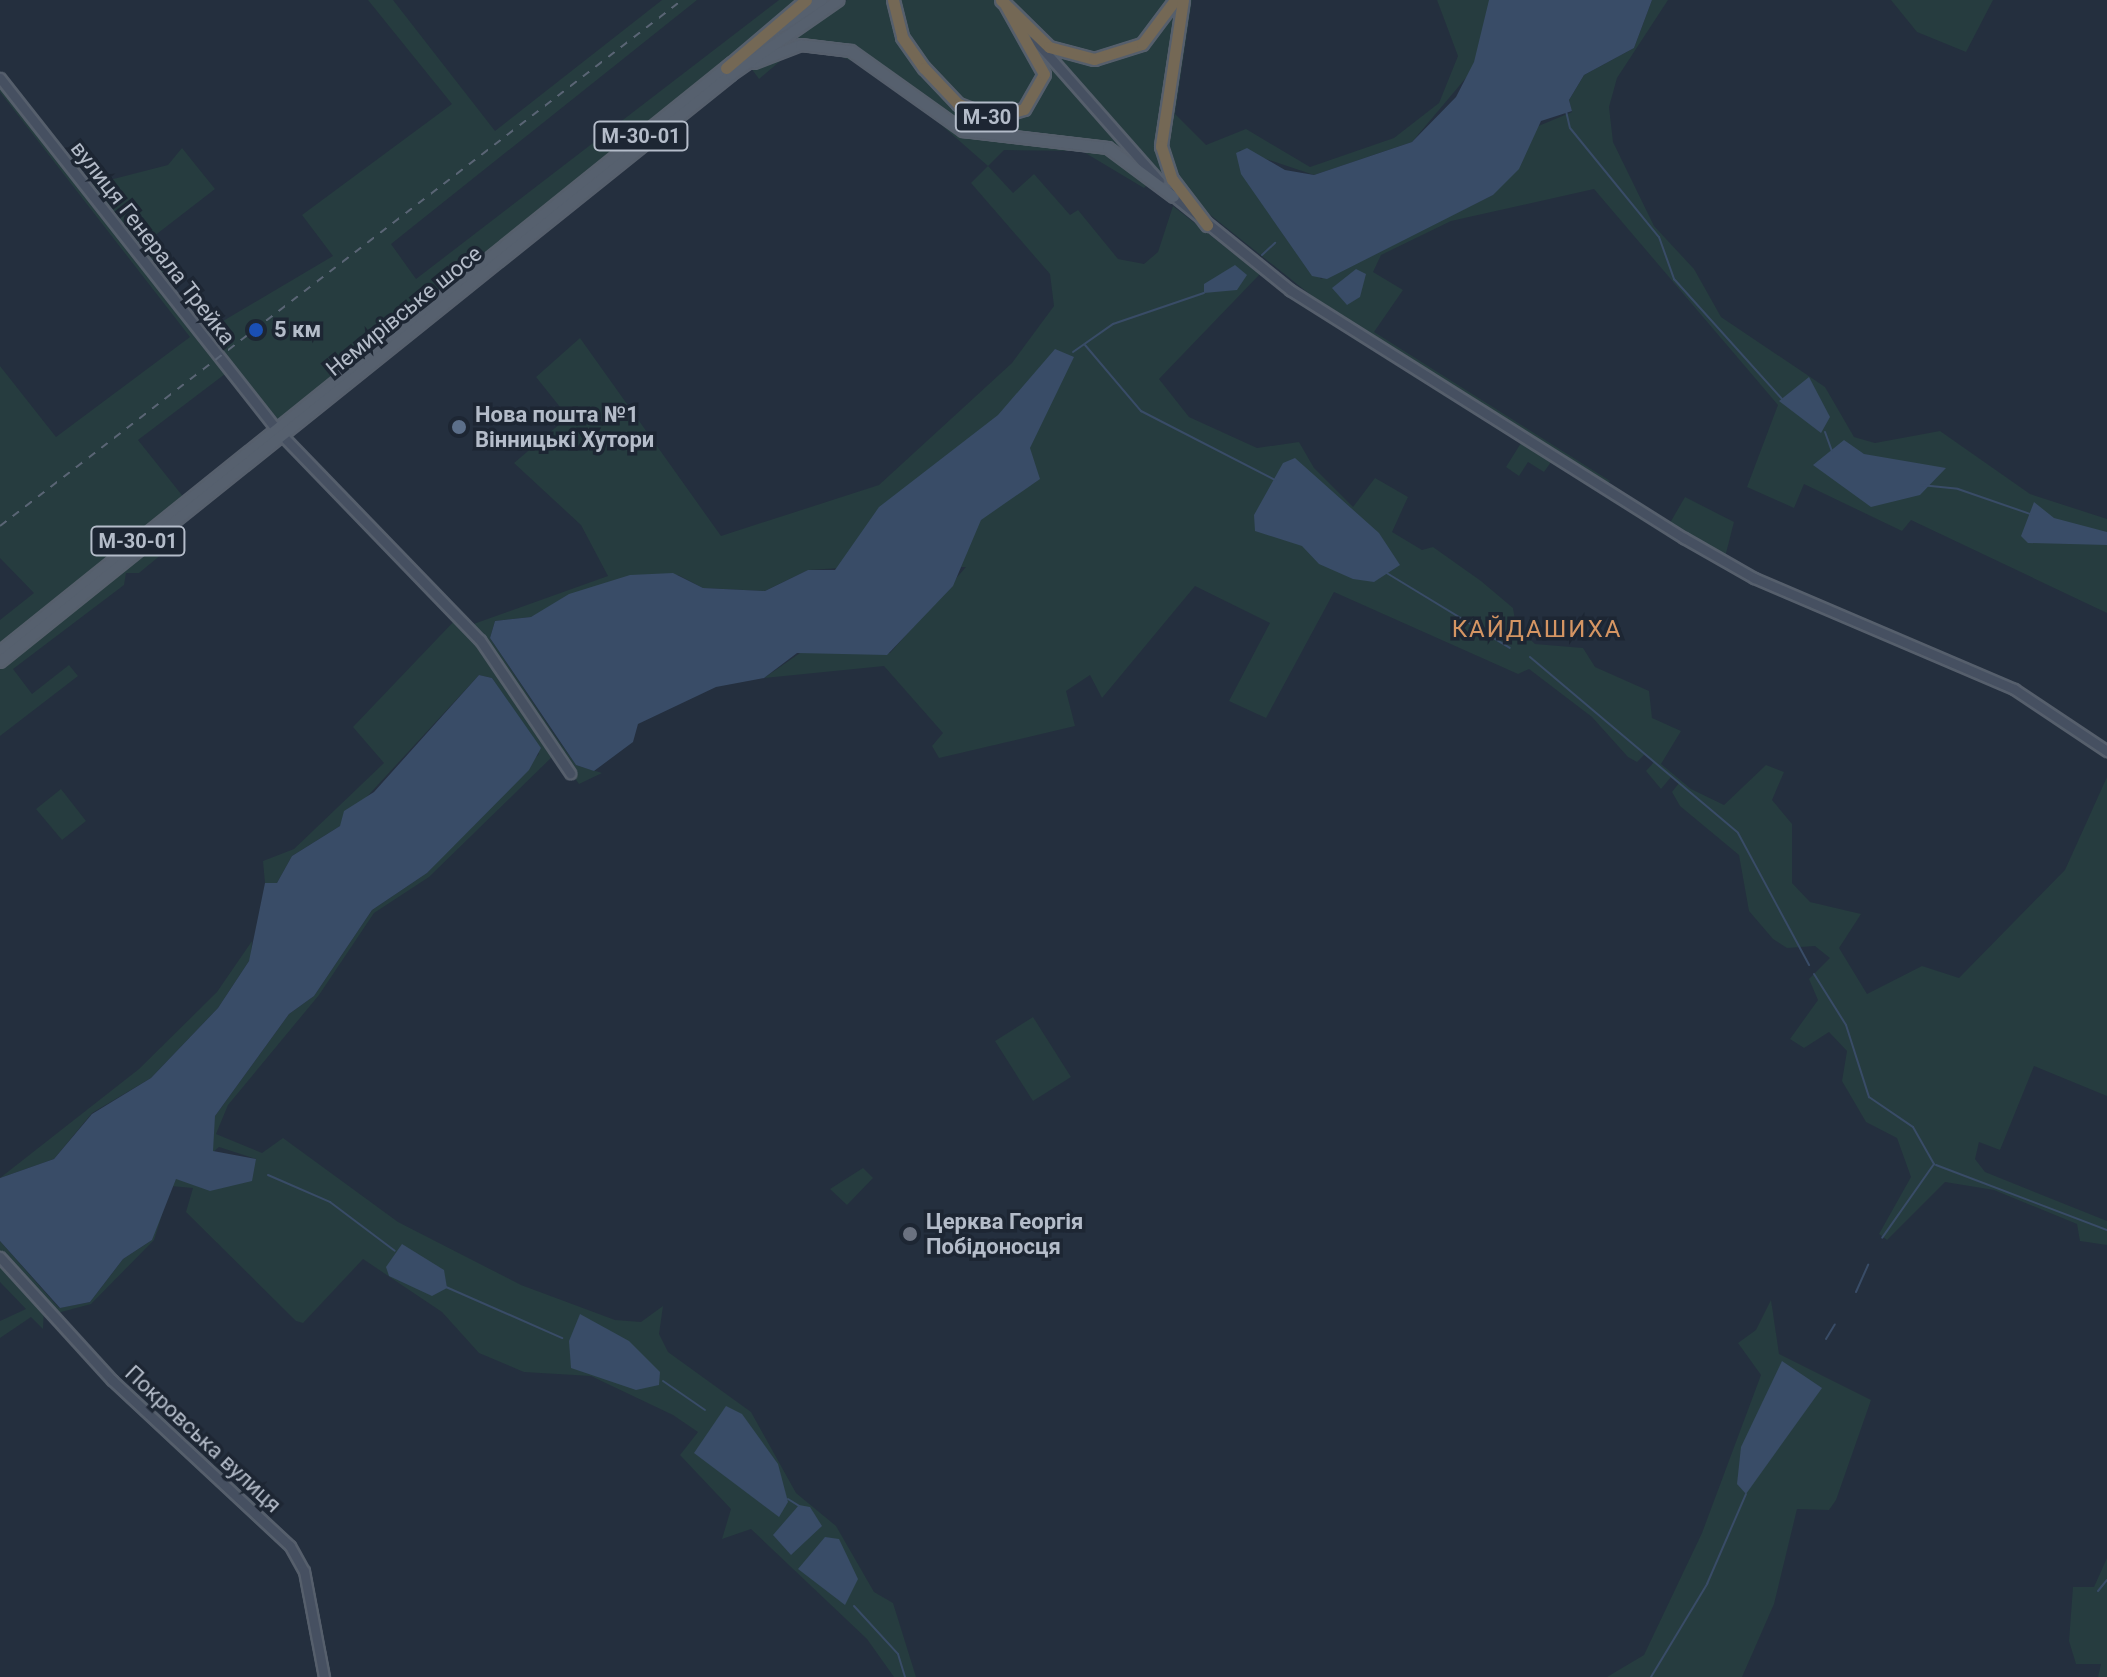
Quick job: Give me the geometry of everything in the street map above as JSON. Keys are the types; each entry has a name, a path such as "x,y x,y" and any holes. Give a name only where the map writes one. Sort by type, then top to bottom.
{"highway":[{"path":"728,71 806,0"},
{"name":"М-30","path":"893,0 902,37 924,68 958,104 994,118 1024,109 1044,74 1003,3"},
{"path":"1003,3 1049,47 1094,59 1142,44 1175,0"},
{"path":"1183,0 1161,146 1172,179 1207,225"}],"main road":[{"name":"Немирівське шосе","path":"0,662 728,71 822,0"},
{"name":"Немирівське шосе","path":"728,71 839,0"},
{"path":"728,71 791,48 840,48 867,59 963,131 1108,148 1174,197"},
{"name":"Немирівське шосе","path":"0,652 279,433"}],"street":[{"path":"1003,3 1174,197 1290,290 1730,565 2007,685 2107,751"},
{"name":"вулиця Генерала Трейка","path":"0,78 279,433 480,640 570,773"},
{"name":"Покровська вулиця","path":"0,1257 123,1391 290,1546 304,1571 324,1677"}],"green space":[{"path":"368,0 393,0 495,131 662,0 697,0 391,244 416,279 779,0 802,0 279,420 229,371 138,440 185,499 0,647 0,620 34,593 0,558 0,366 56,437 190,337 0,92 0,78 86,186 168,165 182,148 215,189 149,240 178,278 165,287 201,334 333,256 302,215 452,104"},
{"path":"847,0 1192,0 1175,114 1206,145 1246,129 1310,167 1394,138 1439,103 1458,56 1437,0 1497,0 1481,60 1412,142 1314,175 1239,150 1285,237 1321,279 1493,195 1536,127 1572,112 1569,100 1584,75 1634,48 1652,0 1668,0 1617,78 1609,107 1613,142 1654,226 1694,269 1721,317 1825,387 1854,437 1875,443 1940,431 2030,494 2107,519 2107,613 1911,520 1902,531 1804,484 1794,508 1747,487 1778,405 1594,189 1451,221 1381,255 1373,272 1403,290 1374,332 1610,481 1605,489 1357,332 1179,190 1167,200 1150,182 1144,188 1082,151 1004,150 988,166 882,73 821,49 792,51 759,79 748,64"},
{"path":"1891,0 1993,0 1966,52 1917,32"},
{"path":"988,166 1013,193 1034,174 1070,215 1078,210 1118,259 1144,264 1158,252 1173,206 1260,274 1159,379 1189,417 1257,448 1299,442 1314,468 1353,507 1375,478 1408,497 1392,532 1422,550 1433,547 1481,581 1513,608 1516,626 1535,644 1583,648 1595,667 1649,691 1652,718 1681,731 1661,764 1691,789 1724,805 1766,765 1784,772 1772,800 1792,824 1792,883 1810,902 1861,914 1839,948 1867,994 1922,966 1959,978 2065,870 2107,777 2107,1096 2034,1066 2000,1150 1979,1142 1975,1159 1985,1172 2107,1221 2107,1245 2080,1241 2077,1224 1994,1190 1945,1182 1887,1240 1879,1234 1911,1177 1897,1138 1866,1122 1842,1081 1847,1051 1829,1032 1804,1048 1790,1039 1818,1000 1809,979 1830,958 1815,946 1787,948 1773,939 1749,911 1739,855 1680,806 1672,792 1679,783 1671,777 1661,789 1646,771 1654,762 1645,754 1637,762 1628,757 1592,717 1529,669 1518,674 1334,592 1266,718 1229,701 1270,623 1195,586 1102,698 1090,675 1066,691 1075,726 939,758 932,746 943,733 884,666 764,678 803,651 890,653 966,567 808,570 765,591 703,588 678,575 619,579 531,617 495,621 490,638 556,737 576,765 602,773 579,784 493,664 553,756 429,877 374,913 319,995 228,1105 216,1134 262,1153 283,1138 398,1222 521,1285 615,1320 641,1322 663,1306 659,1334 668,1352 751,1412 796,1493 836,1526 874,1592 893,1603 916,1677 894,1677 867,1639 751,1529 722,1539 731,1509 680,1455 698,1432 673,1415 591,1376 524,1372 479,1353 442,1312 363,1259 303,1323 296,1321 186,1212 193,1188 171,1186 154,1240 91,1304 50,1315 44,1308 43,1329 31,1317 0,1338 0,1321 26,1309 0,1282 0,1241 59,1308 90,1302 123,1259 152,1240 163,1197 176,1178 195,1185 256,1159 219,1147 213,1152 208,1138 215,1116 289,1014 314,996 372,910 427,873 539,754 492,678 479,675 340,826 292,856 277,883 265,883 263,861 294,849 384,763 353,727 458,617 468,626 608,576 581,525 514,463 568,417 536,377 580,338 721,536 879,485 1012,363 1054,306 1050,274 971,183"},
{"path":"1521,443 1551,462 1544,472 1528,462 1519,476 1506,467"},
{"path":"1685,497 1734,522 1724,561 1667,528"},
{"path":"176,527 185,535 139,573 126,573 124,585 13,669 32,694 69,665 78,676 0,736 0,666"},
{"path":"61,789 86,821 62,840 36,809"},
{"path":"252,941 251,958 218,1008 151,1078 92,1113 54,1159 0,1178 139,1069 217,992"},
{"path":"1033,1017 1071,1077 1033,1101 995,1041"},
{"path":"863,1168 873,1178 847,1205 830,1189"},
{"path":"1771,1300 1779,1354 1871,1400 1836,1500 1829,1510 1797,1509 1774,1604 1742,1677 1607,1677 1644,1655 1702,1533 1761,1375 1738,1343 1756,1330"},
{"path":"2107,1558 2107,1677 2098,1677 2101,1664 2076,1664 2069,1641 2073,1587 2094,1587"}],"water":[{"path":"1489,0 1652,0 1634,48 1584,75 1569,100 1572,111 1541,121 1519,169 1493,195 1327,279 1312,276 1241,174 1236,153 1247,148 1285,170 1314,175 1412,142 1456,97 1474,62"},
{"path":"1235,265 1247,275 1237,290 1204,293 1204,284"},
{"path":"1356,269 1366,274 1360,297 1347,305 1332,288"},
{"path":"1055,349 1074,357 1030,448 1040,479 981,520 953,586 887,655 797,653 764,678 716,687 638,724 633,742 594,771 576,765 490,638 495,621 531,617 569,594 630,575 673,573 703,588 765,591 808,570 835,570 879,507 998,415"},
{"path":"1809,377 1830,417 1821,433 1779,401"},
{"path":"1844,440 1864,454 1946,468 1920,495 1871,507 1813,465"},
{"path":"1295,458 1379,533 1400,565 1374,582 1353,579 1319,564 1302,546 1255,531 1254,515 1283,463"},
{"path":"2034,502 2054,518 2107,532 2107,545 2028,543 2021,536"},
{"path":"479,675 492,678 541,748 529,770 427,873 372,910 314,996 289,1014 215,1116 213,1151 256,1159 252,1181 210,1191 176,1179 152,1240 123,1259 90,1302 60,1308 0,1241 0,1178 54,1159 92,1114 151,1078 218,1008 249,961 265,883 277,883 292,856 340,826 344,811 374,792"},
{"path":"402,1244 444,1270 447,1288 432,1296 389,1276 386,1267"},
{"path":"580,1314 629,1341 660,1372 659,1385 636,1390 571,1368 569,1341"},
{"path":"1782,1361 1822,1388 1746,1494 1737,1484 1741,1447"},
{"path":"726,1406 742,1414 778,1464 788,1502 779,1517 694,1453"},
{"path":"799,1505 810,1507 822,1526 791,1555 773,1535"},
{"path":"825,1537 839,1539 858,1579 845,1605 798,1569"}],"waterway":[{"path":"1566,111 1570,128 1659,237 1674,279 1782,399"},
{"path":"1262,255 1275,243"},
{"path":"1073,352 1113,324 1204,293"},
{"path":"1085,345 1141,411 1275,480"},
{"path":"1825,432 1832,451"},
{"path":"1921,485 1958,489 2030,514"},
{"path":"1385,572 1510,648"},
{"path":"1530,657 1738,833 1809,965"},
{"path":"1814,974 1846,1025 1869,1097 1913,1127 1934,1164 1882,1238"},
{"path":"1936,1165 2107,1230"},
{"path":"268,1175 330,1202 395,1251"},
{"path":"1856,1292 1868,1265"},
{"path":"446,1287 562,1338"},
{"path":"1826,1339 1835,1324"},
{"path":"663,1381 705,1410"},
{"path":"1651,1677 1707,1584 1746,1494"},
{"path":"788,1499 799,1506"},
{"path":"2098,1591 2107,1580"},
{"path":"854,1606 898,1654 905,1677"}],"railway":[{"path":"0,526 682,0"}],"place":[{"name":"5 км","path":"256,330"},
{"name":"Нова пошта №1 Вінницькі Хутори","path":"459,427"},
{"name":"Церква Георгія Побідоносця","path":"910,1234"}],"district":[{"name":"КАЙДАШИХА","path":"1537,630"}]}
